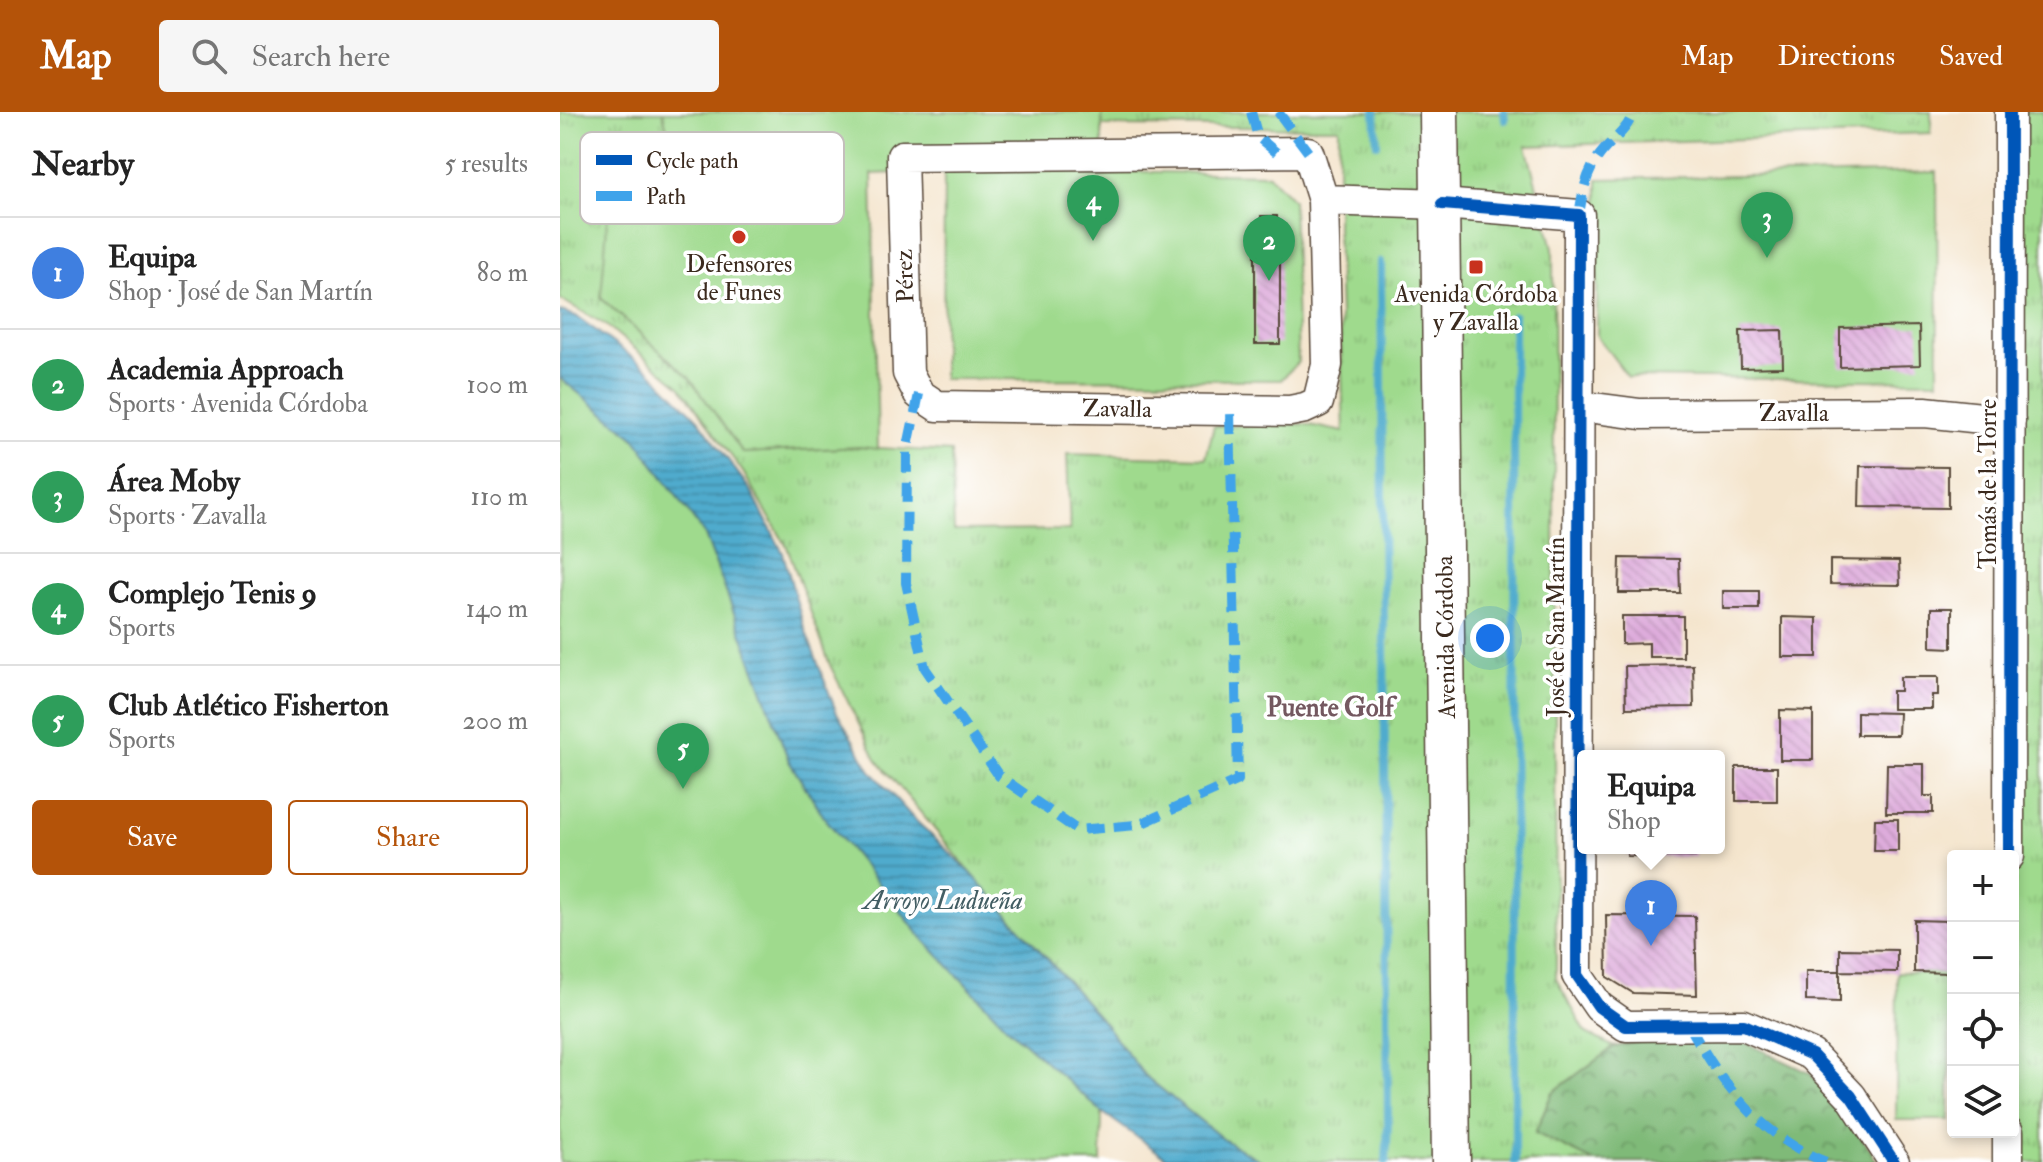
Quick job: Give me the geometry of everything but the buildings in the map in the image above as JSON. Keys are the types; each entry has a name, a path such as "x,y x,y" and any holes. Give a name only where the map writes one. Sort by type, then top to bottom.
{"main road":[{"name":"Avenida Córdoba","path":"1439,112 1451,1162"}],"street":[{"name":"Tomás de la Torre","path":"2009,850 2010,112"},
{"name":"Pérez","path":"919,394 908,373 902,156 1308,152 1323,200"},
{"path":"1323,200 1442,204"},
{"name":"Zavalla","path":"919,394 937,406 953,407 1290,411 1318,402 1327,365 1323,200"},
{"name":"José de San Martín","path":"1442,204 1579,215 1578,750"},
{"name":"Zavalla","path":"1579,406 1640,414 1925,412 2010,421"},
{"name":"José de San Martín","path":"1577,854 1577,975 1599,1007 1626,1026 1744,1025 1812,1055 1851,1096 1894,1162"},
{"path":"2008,1138 2008,1162"}],"green space":[{"path":"560,112 663,112 667,132 580,132 580,224 647,224 601,298 690,378 743,453 860,447 951,452 954,531 1070,530 1067,454 1206,458 1214,426 1304,424 1344,432 1337,227 1339,128 1102,126 1102,112 1931,112 1931,133 1526,146 1553,248 1556,979 1586,1033 1614,1047 1668,1036 1742,1041 1879,1162 1263,1162 1223,1139 1144,1075 1100,1018 971,873 876,759 830,665 787,547 743,472 680,386 606,325 560,299"},
{"path":"663,112 1102,112 1102,171 1268,174 1293,200 1298,362 1281,380 943,379 944,171 872,174 878,449 860,447 743,453 690,378 601,298 607,224 844,224 844,132 667,132"},
{"path":"2010,112 2043,112 2043,1162 2008,1162 2012,1138 2019,1138 2019,850 2012,850"},
{"path":"1937,172 1938,381 1628,377 1597,336 1598,179"},
{"path":"560,378 634,437 705,535 789,761 824,817 923,939 1007,1027 1102,1112 1101,1162 560,1162"},
{"path":"1897,972 1947,973 1947,1120 1896,1120"},
{"path":"1668,1036 1742,1041 1810,1073 1870,1149 1876,1162 1595,1162 1535,1133 1552,1093 1614,1047"}],"water":[{"name":"Arroyo Ludueña","path":"560,311 576,316 647,368 698,419 751,491 783,553 803,624 836,711 871,771 912,817 971,873 1100,1018 1144,1075 1223,1139 1263,1162 1172,1162 1102,1112 1007,1027 923,939 824,817 789,761 705,535 634,437 560,378"}],"waterway":[{"path":"1375,112 1377,144"},
{"path":"1504,112 1505,120"},
{"path":"1381,262 1386,1162"},
{"path":"1514,316 1515,1162"}],"marked path":[{"path":"1251,112 1258,137 1277,153"},
{"path":"1278,112 1308,152"},
{"path":"1579,215 1593,166 1624,129 1633,112"},
{"path":"919,394 907,451 906,583 925,668 999,776 1077,830 1138,825 1238,780 1230,411"},
{"path":"1689,1025 1715,1068 1745,1106 1781,1138 1826,1162"}],"cycle path":[{"path":"2009,850 2010,112"},
{"path":"1442,204 1579,215 1578,750"},
{"path":"1577,854 1577,975 1599,1007 1626,1026 1744,1025 1812,1055 1851,1096 1894,1162"}],"place":[{"name":"Defensores de Funes","path":"739,237"},
{"name":"Complejo Tenis 9","path":"1093,241"},
{"name":"Área Moby","path":"1767,258"},
{"name":"Avenida Córdoba y Zavalla","path":"1476,267"},
{"name":"Academia Approach","path":"1269,281"},
{"name":"Club Atlético Fisherton","path":"683,789"},
{"name":"Equipa","path":"1651,946"}],"district":[{"name":"Puente Golf","path":"1330,708"}]}
